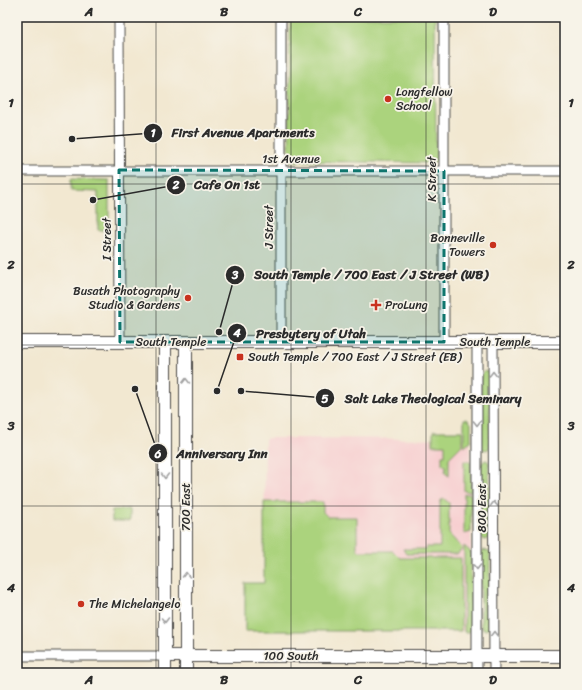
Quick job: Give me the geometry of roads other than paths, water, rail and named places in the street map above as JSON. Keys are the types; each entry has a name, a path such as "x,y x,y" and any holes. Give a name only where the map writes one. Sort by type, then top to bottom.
{"main road":[{"name":"South Temple","path":"17,342 565,342"},
{"name":"700 East","path":"165,342 165,673"},
{"name":"700 East","path":"186,342 186,673"},
{"name":"100 South","path":"165,656 565,656"}],"street":[{"name":"I Street","path":"119,17 120,342"},
{"name":"J Street","path":"281,17 281,342"},
{"name":"K Street","path":"444,17 444,342"},
{"name":"1st Avenue","path":"17,171 565,171"},
{"name":"800 East","path":"477,342 477,673"},
{"name":"800 East","path":"493,342 494,673"},
{"path":"477,454 494,454"},
{"path":"477,545 494,545"},
{"name":"100 South","path":"17,656 165,656"}],"place":[{"name":"Longfellow School","path":"388,99"},
{"name":"First Avenue Apartments","path":"72,139"},
{"name":"Cafe On 1st","path":"93,200"},
{"name":"Bonneville Towers","path":"493,245"},
{"name":"Busath Photography Studio & Gardens","path":"188,298"},
{"name":"ProLung","path":"376,305"},
{"name":"South Temple / 700 East / J Street (WB)","path":"219,332"},
{"name":"South Temple / 700 East / J Street (EB)","path":"240,357"},
{"name":"Anniversary Inn","path":"135,389"},
{"name":"Presbytery of Utah","path":"217,391"},
{"name":"Salt Lake Theological Seminary","path":"241,391"},
{"name":"The Michelangelo","path":"81,604"}]}
